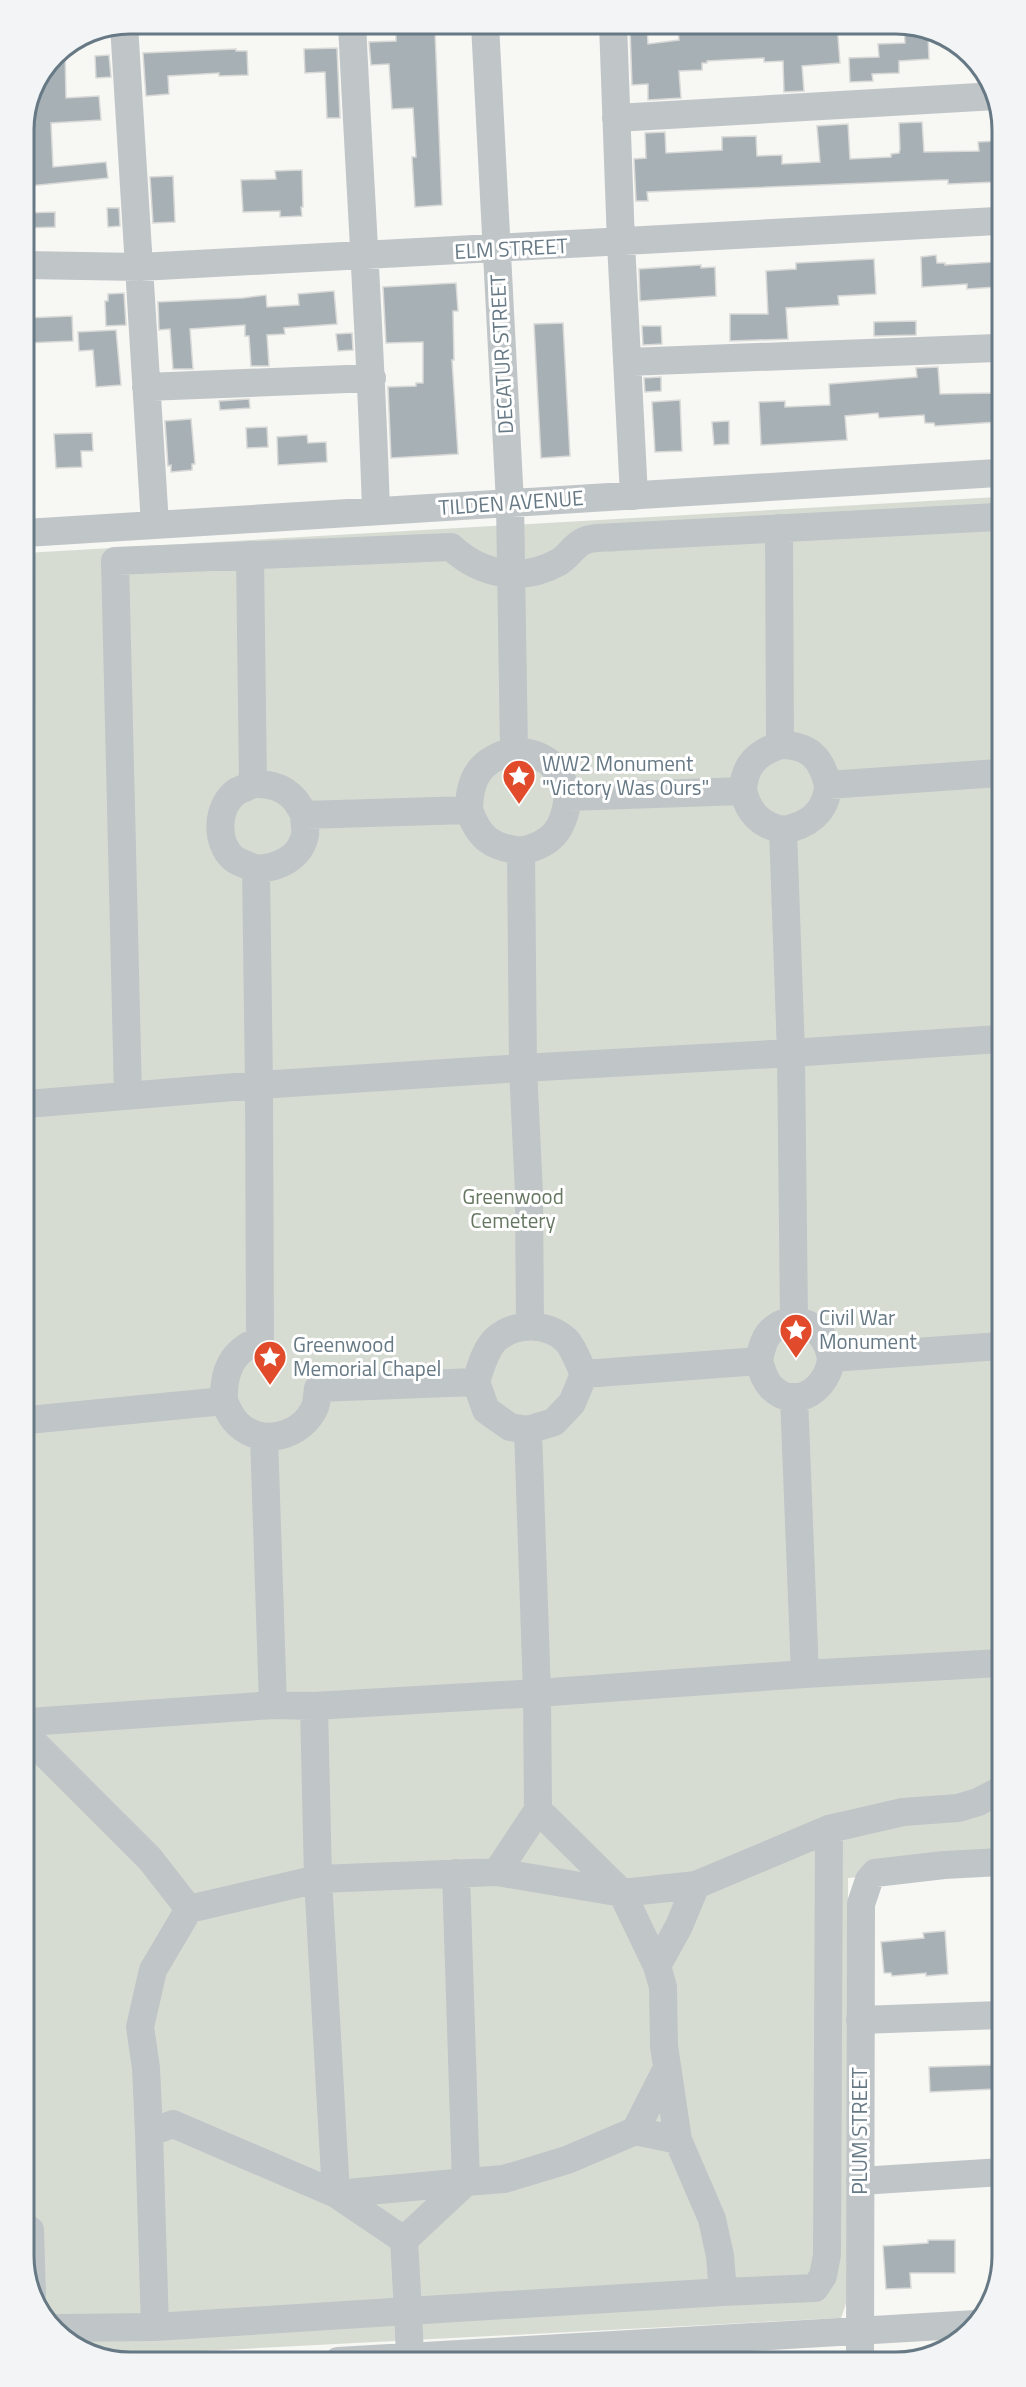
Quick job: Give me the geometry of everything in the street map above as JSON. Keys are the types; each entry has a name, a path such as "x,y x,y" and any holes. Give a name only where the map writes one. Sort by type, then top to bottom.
{"street":[{"path":"125,35 155,525"},
{"path":"353,35 372,378 376,511"},
{"name":"DECATUR STREET","path":"485,35 510,503 514,751"},
{"path":"613,35 634,496"},
{"path":"616,117 985,97"},
{"name":"ELM STREET","path":"35,265 140,267 496,250 992,221"},
{"path":"627,362 992,348"},
{"path":"146,387 372,378"},
{"name":"TILDEN AVENUE","path":"35,532 992,473"},
{"path":"128,1095 114,561 451,547 476,566 489,571 512,574 532,573 560,562 583,541 616,537 992,516"},
{"path":"779,528 780,745"},
{"path":"250,555 253,784"},
{"path":"780,745 804,749 817,759 824,769 828,786 827,798 818,814 800,827 783,830 770,827 755,817 746,804 743,791 745,773 752,761 764,750 780,745"},
{"path":"514,751 531,752 551,763 564,779 568,797 565,819 551,839 537,847 521,851 502,848 486,839 475,826 469,810 469,792 479,770 496,755 514,751"},
{"path":"828,786 992,773"},
{"path":"253,784 270,784 289,792 300,804 304,815 305,836 294,856 273,868 256,869 234,859 223,844 219,826 223,810 235,793 253,784"},
{"path":"568,797 743,791"},
{"path":"304,815 469,810"},
{"path":"783,830 791,1053 794,1320"},
{"path":"521,851 523,1068 529,1194 530,1326"},
{"path":"256,869 260,1086 260,1340 239,1351 228,1367 223,1383 224,1401 230,1416 250,1433 264,1437 286,1434 302,1425 315,1407 318,1388 476,1382"},
{"path":"35,1103 523,1068 992,1039"},
{"path":"794,1320 805,1323 820,1333 826,1342 831,1358 830,1369 820,1387 803,1396 794,1397 778,1393 770,1386 764,1377 759,1361 762,1344 769,1332 780,1323 794,1320"},
{"path":"530,1326 548,1329 568,1342 584,1374 572,1403 554,1422 528,1430 510,1427 486,1410 476,1382 481,1364 494,1341 514,1329 530,1326"},
{"path":"831,1358 992,1347"},
{"path":"584,1374 759,1361"},
{"path":"794,1397 805,1674"},
{"path":"35,1419 224,1401"},
{"path":"498,1872 538,1810 537,1693 528,1430"},
{"path":"264,1437 273,1705"},
{"path":"35,1722 273,1705 314,1706 992,1663"},
{"path":"314,1706 318,1879 336,2194"},
{"path":"35,1744 150,1859 189,1909"},
{"path":"155,2327 161,2129 146,2068 140,2027 153,1970 189,1909 318,1879 498,1872 622,1893 696,1885 830,1829 903,1812 958,1808 992,1795"},
{"path":"538,1810 622,1893 657,1966 663,1987 666,2070 678,2140 712,2219 720,2256 723,2292"},
{"path":"67,2328 155,2327 815,2288 823,2276 827,2255 830,1829"},
{"name":"PLUM STREET","path":"860,2344 861,1904 869,1880 875,1874 944,1865 992,1862"},
{"path":"404,2240 466,2182 456,1873"},
{"path":"657,1966 679,1926 696,1885"},
{"path":"860,2020 992,2015"},
{"path":"634,2131 666,2070"},
{"path":"161,2129 336,2194 404,2240"},
{"path":"336,2194 504,2179 556,2163 634,2131 678,2140"},
{"path":"860,2181 992,2173"},
{"path":"404,2240 408,2311 418,2352"},
{"path":"609,2352 860,2344 961,2327"}],"green space":[{"name":"Greenwood Cemetery","path":"992,497 992,1866 848,1878 848,2298 841,2318 182,2352 124,2352 105,2349 82,2340 54,2315 47,2305 36,2275 35,2257 35,552"}],"building":[{"path":"396,35 435,35 442,205 415,207 412,157 416,157 413,108 392,109 389,64 371,65 369,42 396,41"},
{"path":"630,35 647,35 648,44 679,40 679,35 838,35 840,63 802,66 804,91 784,92 783,61 764,62 764,58 707,61 707,63 702,63 702,70 679,71 681,98 648,100 648,84 632,85"},
{"path":"905,35 928,41 929,59 899,61 899,73 872,74 873,81 850,82 849,58 879,57 878,44 905,43"},
{"path":"337,48 340,118 327,118 325,72 305,73 304,49"},
{"path":"236,49 236,51 247,51 248,75 219,76 219,73 168,76 169,94 146,96 143,53"},
{"path":"109,55 111,77 96,78 95,56"},
{"path":"65,60 66,98 99,96 101,120 51,123 53,167 106,162 108,178 35,185 35,124 38,105 44,88"},
{"path":"922,122 924,152 979,151 978,142 992,141 992,182 948,184 948,180 940,180 647,192 648,201 636,201 634,159 646,158 645,133 665,132 666,153 722,150 722,137 756,136 757,156 782,155 782,164 820,162 817,126 848,124 850,159 891,157 891,154 899,153 900,149 899,123"},
{"path":"302,170 302,216 280,217 280,211 243,212 241,180 276,179 275,171"},
{"path":"173,176 175,222 153,223 150,177"},
{"path":"107,208 119,208 120,226 108,227"},
{"path":"55,212 55,227 35,228 35,213"},
{"path":"936,255 937,263 945,263 945,265 992,262 992,287 967,289 967,284 922,287 921,257"},
{"path":"874,259 876,294 838,296 839,305 786,308 788,339 730,341 730,314 768,314 766,271 796,269 796,263"},
{"path":"701,265 701,268 715,267 716,296 640,301 639,269"},
{"path":"456,283 458,311 453,311 454,360 452,360 458,454 391,458 388,387 416,386 416,383 423,383 423,342 386,343 383,287"},
{"path":"334,291 337,324 284,328 285,334 267,335 269,366 251,366 249,336 245,336 245,325 190,329 193,369 173,369 170,329 159,330 158,302 266,295 267,307 299,305 298,294"},
{"path":"124,293 126,325 106,326 105,301 108,301 108,294"},
{"path":"72,316 73,341 35,343 35,318"},
{"path":"916,321 916,335 874,336 874,322"},
{"path":"563,323 570,456 541,458 534,324"},
{"path":"642,326 661,326 662,344 643,345"},
{"path":"116,330 121,385 96,387 93,350 79,351 78,332"},
{"path":"352,333 353,350 338,351 336,334"},
{"path":"938,367 940,394 992,393 992,422 935,426 934,423 925,423 924,415 879,418 878,413 845,416 847,440 761,445 759,402 785,401 785,407 830,405 829,384 917,377 916,368"},
{"path":"661,377 661,391 645,392 644,378"},
{"path":"249,399 250,408 220,410 219,401"},
{"path":"680,400 682,451 655,452 652,402"},
{"path":"191,419 195,464 192,464 192,470 171,472 171,465 168,466 165,421"},
{"path":"729,421 729,444 714,445 712,422"},
{"path":"267,427 268,447 247,448 246,428"},
{"path":"92,433 93,451 81,451 82,467 56,468 54,434"},
{"path":"307,435 308,443 326,442 327,462 278,465 277,437"},
{"path":"945,1931 948,1974 892,1976 891,1973 884,1973 881,1942 924,1938 923,1933"},
{"path":"992,2065 992,2089 930,2092 929,2067"},
{"path":"928,2240 955,2240 955,2273 910,2273 911,2288 886,2289 883,2246 928,2243"}],"place":[{"name":"WW2 Monument \"Victory Was Ours\"","path":"519,805"},
{"name":"Civil War Monument","path":"796,1359"},
{"name":"Greenwood Memorial Chapel","path":"270,1386"}]}
